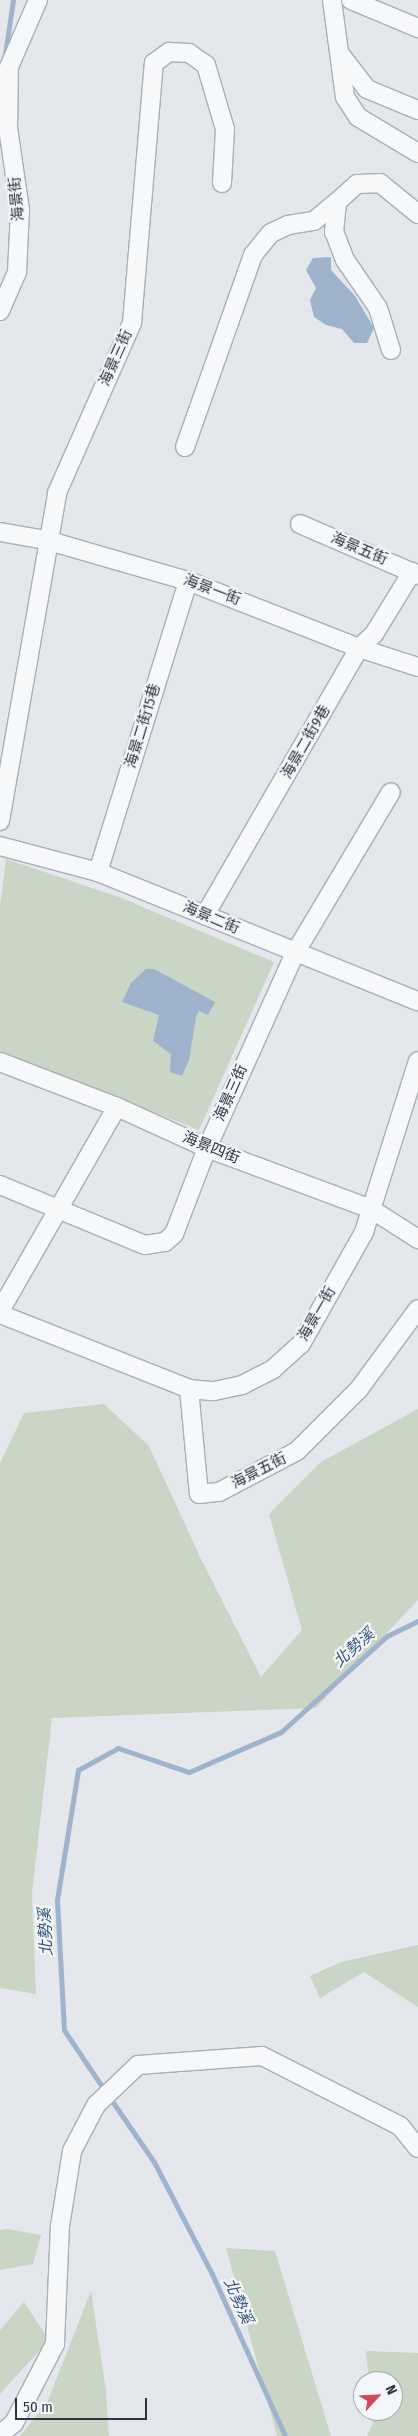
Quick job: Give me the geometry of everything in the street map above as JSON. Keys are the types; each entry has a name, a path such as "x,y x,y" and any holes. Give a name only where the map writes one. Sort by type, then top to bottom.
{"street":[{"name":"海景街","path":"0,312 18,272 20,219 8,128 9,67 38,0"},
{"path":"332,0 345,97 358,117 418,152"},
{"path":"351,0 418,28"},
{"name":"海景三街","path":"0,821 46,540 56,493 132,323 154,63 169,52 189,52 206,65 225,129 222,183"},
{"path":"339,54 367,89 418,110"},
{"path":"185,447 253,255 271,233 288,225 314,221 357,184 380,183 418,214"},
{"path":"337,202 334,232 345,260 378,308 391,350"},
{"name":"海景五街","path":"300,524 415,574"},
{"name":"海景一街","path":"0,532 46,540 188,580 360,648 418,667"},
{"name":"海景二街9巷","path":"206,915 360,648 374,634 415,574"},
{"name":"海景二街15巷","path":"98,872 188,580"},
{"name":"海景三街","path":"0,1185 145,1246 165,1242 174,1234 207,1148 295,953 391,792"},
{"name":"海景二街","path":"0,846 98,872 418,1001"},
{"name":"海景一街","path":"0,1312 190,1389 214,1391 242,1385 273,1369 301,1344 364,1232 418,1061"},
{"name":"海景四街","path":"0,1062 117,1106 207,1148 371,1209 418,1239"},
{"path":"0,1312 117,1106"},
{"name":"海景五街","path":"190,1389 199,1494 219,1492 297,1451 360,1389 418,1309"},
{"path":"0,2434 14,2423 55,2344 60,2226 72,2151 99,2102 138,2065 262,2056 400,2126 418,2148"}],"green space":[{"path":"6,859 119,897 274,962 199,1130 0,1052 0,907"},
{"path":"104,1404 149,1446 200,1557 261,1677 302,1630 269,1514 321,1462 418,1409 418,1600 316,1708 52,1718 32,1893 36,1994 0,1988 0,1463 24,1413"},
{"path":"418,1945 418,2007 364,1972 320,1998 310,1976 341,1962"},
{"path":"7,2229 41,2235 33,2264 0,2270 0,2230"},
{"path":"226,2248 275,2251 331,2436 277,2436"},
{"path":"91,2291 106,2391 109,2436 20,2436 47,2403"},
{"path":"24,2302 49,2340 0,2394 0,2330"},
{"path":"366,2351 418,2353 418,2436 367,2436 373,2421 403,2421 403,2371 368,2371"}],"water":[{"path":"331,257 331,270 355,296 374,328 367,343 354,343 342,329 326,325 314,317 310,300 316,288 306,270 313,258"},
{"path":"146,969 154,969 215,1002 208,1015 199,1011 196,1017 189,1060 182,1076 170,1072 171,1054 153,1041 159,1015 122,1002 131,983"}],"waterway":[{"path":"4,61 13,0"},
{"name":"北勢溪","path":"105,2091 64,2030 57,1900 78,1770 118,1748 189,1772 281,1732 387,1636 418,1621"},
{"name":"北勢溪","path":"110,2098 154,2162 212,2274 285,2436"}]}
